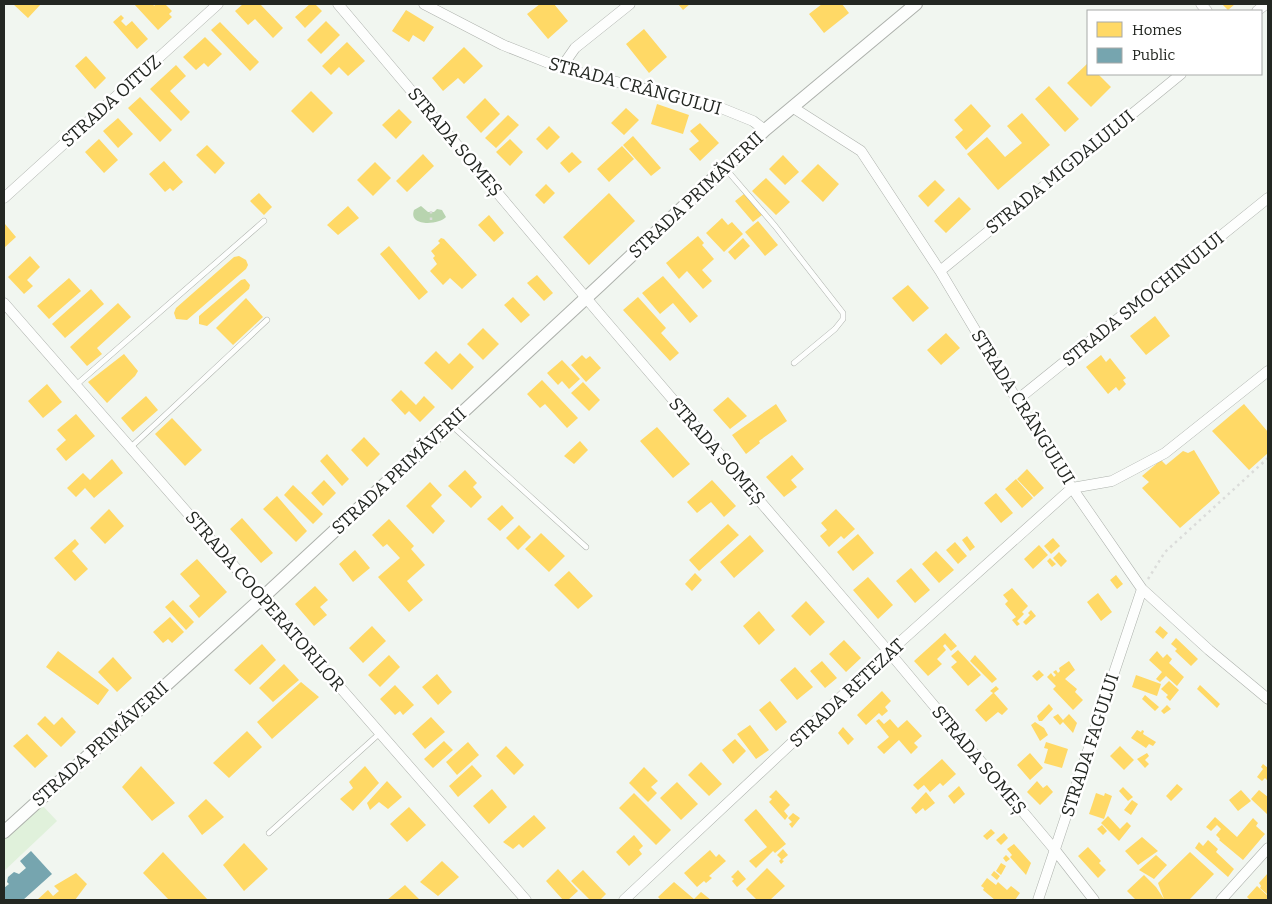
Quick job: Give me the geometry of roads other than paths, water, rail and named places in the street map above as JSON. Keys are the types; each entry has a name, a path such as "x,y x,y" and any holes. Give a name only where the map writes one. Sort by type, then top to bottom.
{"street":[{"name":"STRADA OITUZ","path":"4,198 218,4"},
{"name":"STRADA SOMEȘ","path":"338,4 586,298 890,652 1055,850 1094,900"},
{"path":"561,68 575,48 630,4"},
{"name":"STRADA PRIMĂVERII","path":"4,832 262,598 765,130 916,4"},
{"name":"STRADA CRÂNGULUI","path":"429,5 503,45 561,68 721,108 753,121 765,130"},
{"name":"STRADA MIGDALULUI","path":"940,271 1179,75"},
{"name":"STRADA CRÂNGULUI","path":"792,107 861,151 940,271 1072,488 1142,589 1209,650 1268,699"},
{"name":"STRADA SMOCHINULUI","path":"1018,400 1268,198"},
{"name":"STRADA COOPERATORILOR","path":"4,303 526,900"},
{"path":"1072,488 1112,481 1165,454 1268,371"},
{"name":"STRADA RETEZAT","path":"624,900 890,652 1072,488"},
{"name":"STRADA FAGULUI","path":"1038,900 1142,589"},
{"path":"1221,900 1268,848"}],"lane":[{"path":"725,167 775,226 843,313 843,319 835,329 794,362"},
{"path":"76,385 264,221"},
{"path":"130,448 267,320"},
{"path":"450,423 586,547"},
{"path":"269,834 381,732"}]}
